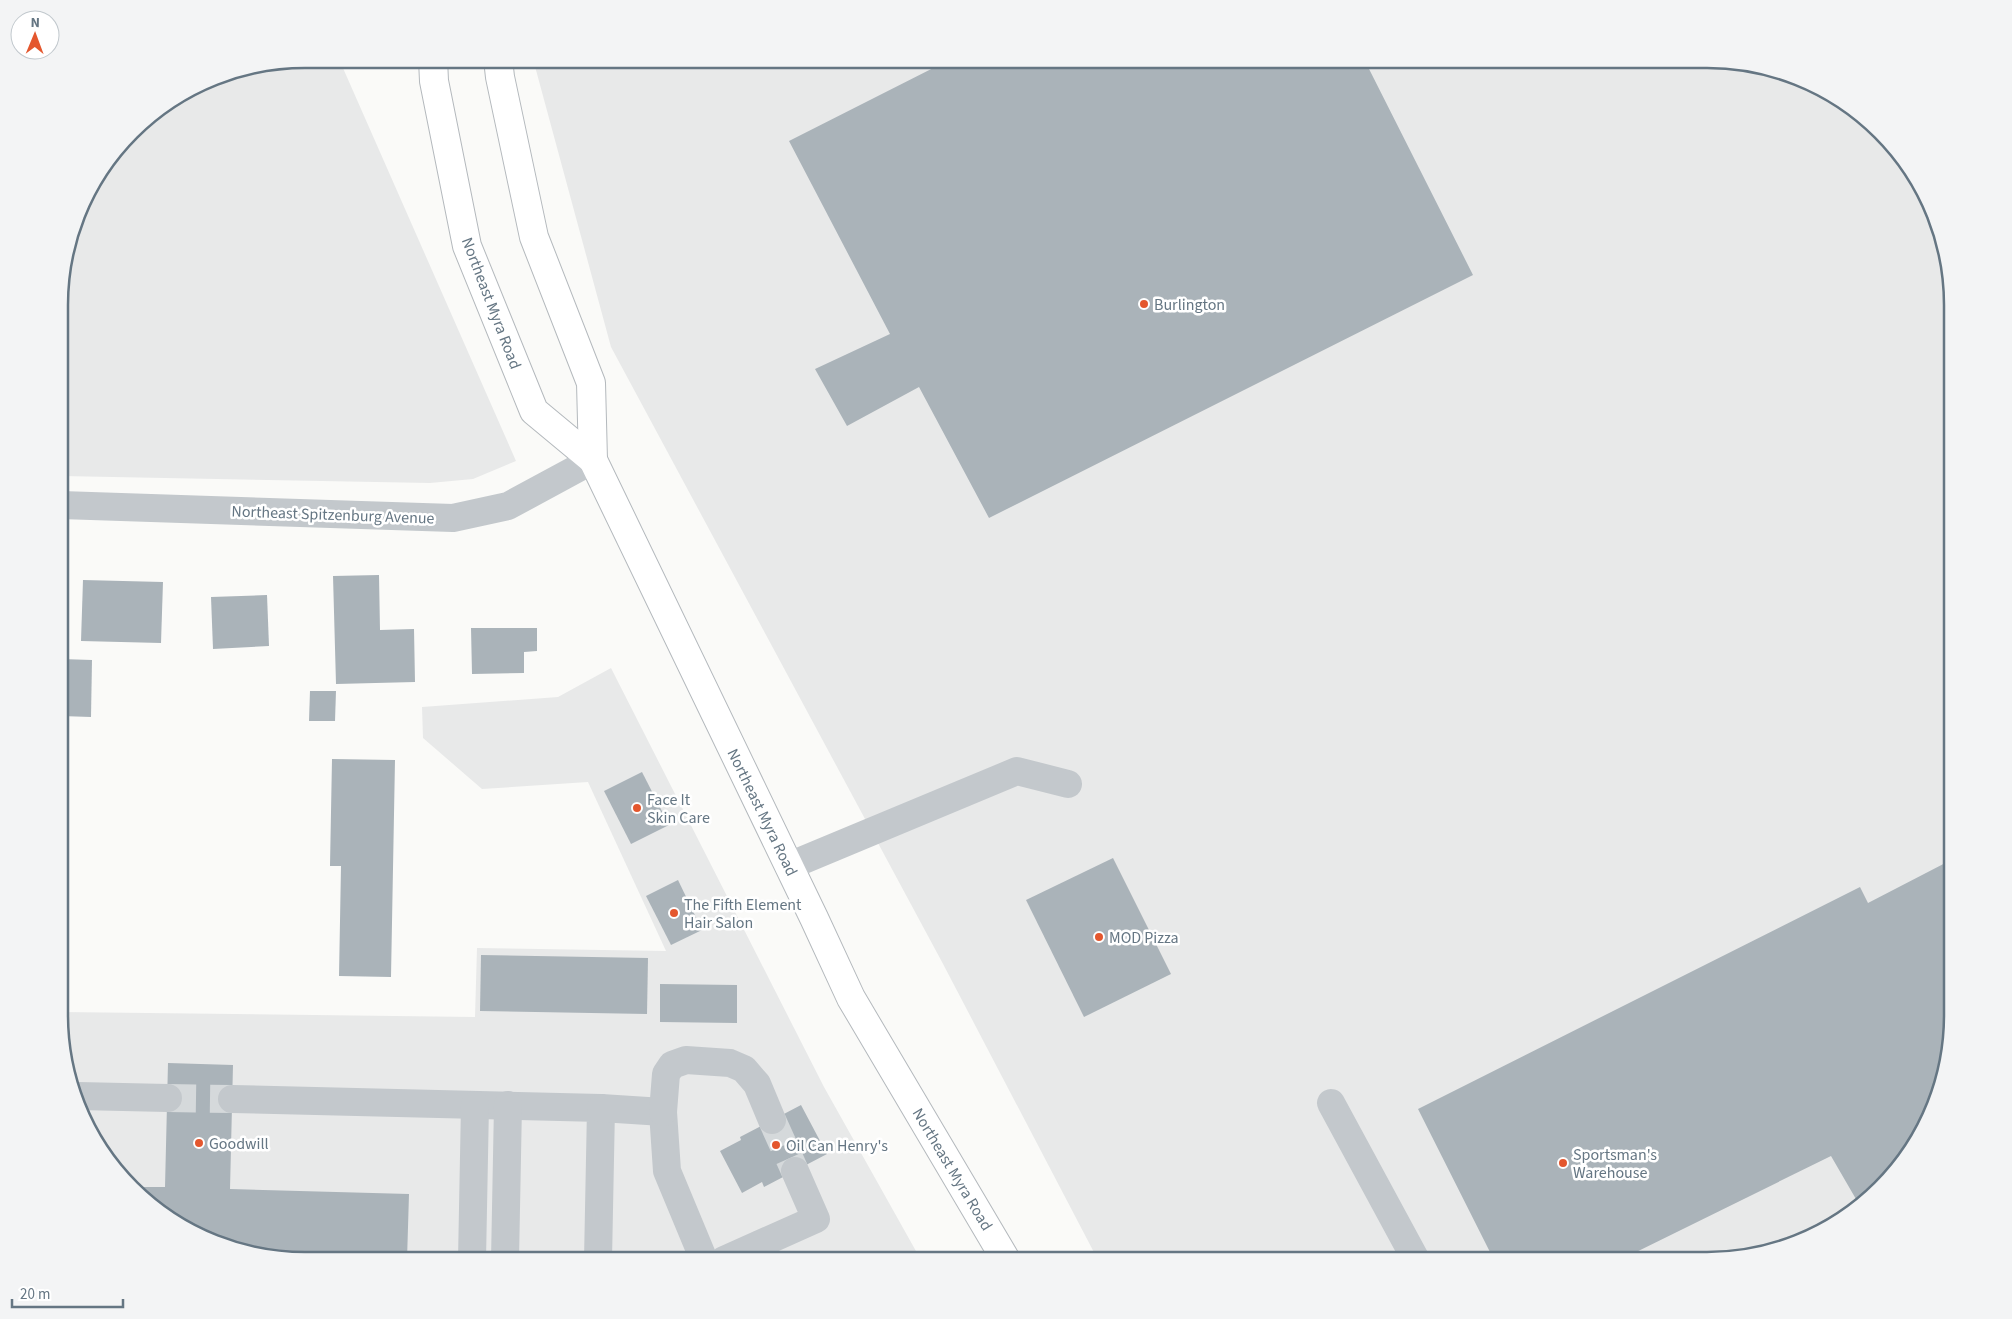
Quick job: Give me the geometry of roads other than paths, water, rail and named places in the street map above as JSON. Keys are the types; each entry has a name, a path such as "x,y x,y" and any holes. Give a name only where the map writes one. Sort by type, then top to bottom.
{"highway":[{"name":"Northeast Myra Road","path":"433,68 434,80 467,246 534,411 593,460"},
{"name":"Northeast Myra Road","path":"499,68 534,237 591,383 593,460 851,998 1001,1252"}],"street":[{"name":"Northeast Spitzenburg Avenue","path":"68,506 453,518 508,506 593,460"},
{"path":"789,866 1016,771 1068,784"},
{"path":"701,1252 667,1171 663,1112 666,1074 672,1065 686,1060 730,1063 744,1068 757,1084 772,1120"},
{"path":"82,1096 168,1098"},
{"path":"232,1099 508,1105 663,1112"},
{"path":"1331,1103 1412,1252"},
{"path":"472,1252 475,1105"},
{"path":"505,1252 508,1105"},
{"path":"598,1252 601,1108"},
{"path":"742,1252 816,1219 795,1171"}],"tunnel":[{"path":"168,1098 232,1099"},
{"path":"772,1120 795,1171"}],"place":[{"name":"Burlington","path":"1144,304"},
{"name":"Face It Skin Care","path":"637,808"},
{"name":"The Fifth Element Hair Salon","path":"674,913"},
{"name":"MOD Pizza","path":"1099,937"},
{"name":"Goodwill","path":"199,1143"},
{"name":"Oil Can Henry's","path":"776,1145"},
{"name":"Sportsman's Warehouse","path":"1563,1163"}]}
